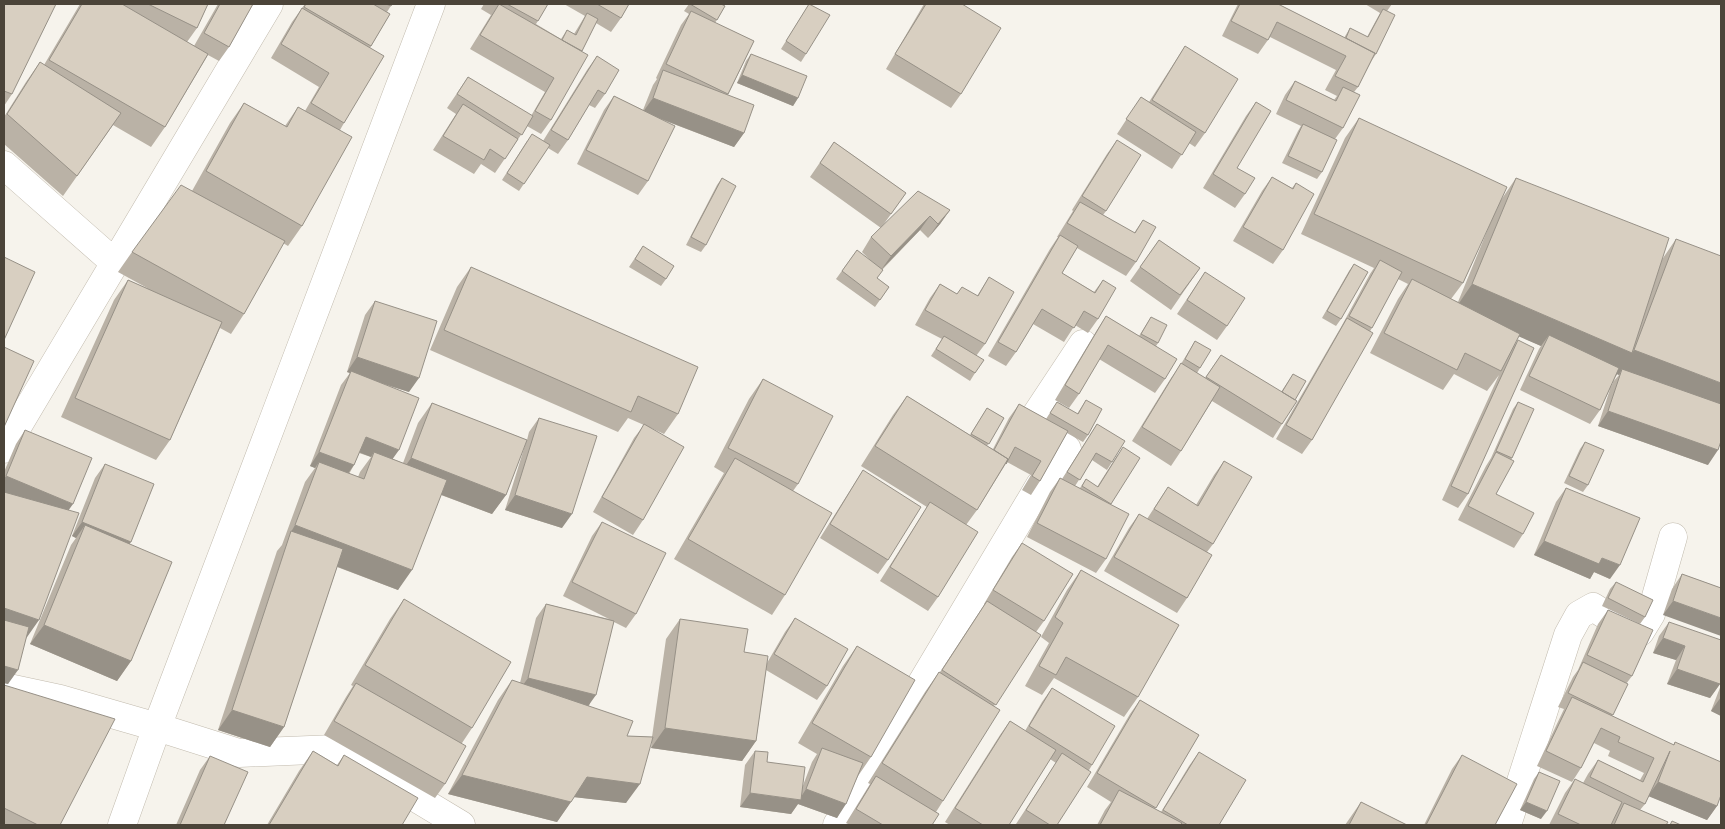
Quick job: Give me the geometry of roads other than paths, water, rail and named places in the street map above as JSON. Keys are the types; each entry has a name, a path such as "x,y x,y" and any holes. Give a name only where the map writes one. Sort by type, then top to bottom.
{"street":[{"path":"4,449 269,4"},
{"path":"122,825 157,727 431,4"},
{"path":"4,165 115,263"},
{"path":"837,825 1040,485 1058,469 1067,449 1044,428 1032,421 1083,344"},
{"path":"1507,825 1568,635 1579,615 1593,607 1618,623 1640,632 1651,614 1673,537"},
{"path":"4,688 60,699 239,753 335,749 461,825"}]}
